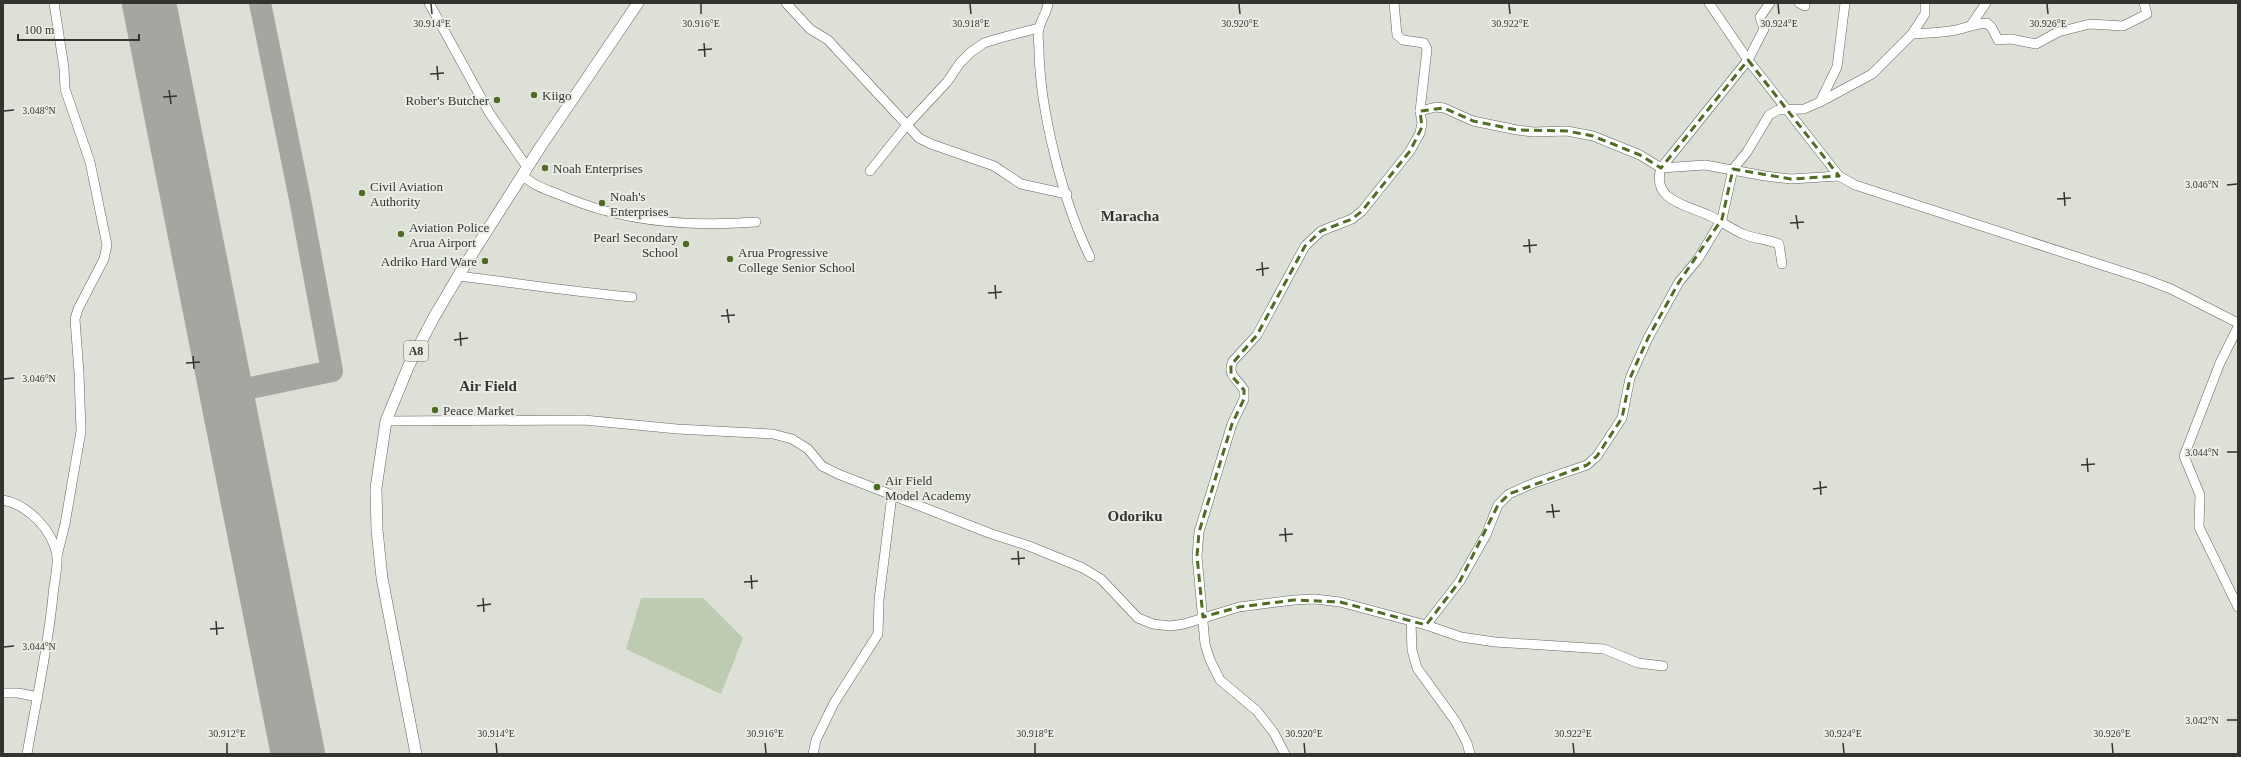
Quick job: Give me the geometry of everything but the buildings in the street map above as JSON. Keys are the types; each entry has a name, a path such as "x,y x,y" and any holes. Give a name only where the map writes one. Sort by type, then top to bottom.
{"main road":[{"name":"A8","path":"416,754 382,578 377,530 376,488 386,421 409,365 434,317 525,171 638,3"}],"street":[{"path":"27,754 50,630 57,556 65,524 81,431 75,319 104,259 106,245 90,162 65,89 64,68 54,3"},
{"path":"429,3 490,114 525,171 538,188 608,213 683,223 716,225 756,222"},
{"path":"786,3 810,29 828,40 866,79 906,126 919,138 931,144 994,166 1021,184 1067,194"},
{"path":"1048,3 1046,16 1039,28 1039,64 1044,101 1061,178 1082,240 1090,257"},
{"path":"1284,754 1274,732 1257,711 1220,680 1216,673 1205,644 1197,556 1199,532 1232,424 1244,395 1242,386 1231,375 1231,366 1257,335 1305,246 1321,231 1352,219 1410,151 1422,127 1420,111 1427,49 1424,43 1403,40 1397,35 1394,3"},
{"path":"1710,3 1748,60 1839,176 1855,184 2145,278 2171,289 2238,323"},
{"path":"1770,3 1760,17 1760,21 1764,29 1748,60 1661,168 1658,178 1659,185 1672,200 1683,207 1708,215 1743,234 1778,244 1782,264"},
{"path":"1820,102 1838,67 1845,3"},
{"path":"1426,625 1460,581 1486,535 1498,505 1509,494 1534,483 1593,462 1622,418 1630,378 1648,338 1680,282 1698,259 1720,221 1727,204 1733,169 1747,152 1770,115 1778,110 1804,108 1820,102 1872,74 1912,34 1925,14 1925,3"},
{"path":"1912,34 1950,31 1965,28 1971,24 1986,3"},
{"path":"1971,24 1990,25 1998,40 2010,39 2036,44 2058,32 2090,24 2127,25 2147,14 2144,3"},
{"path":"870,171 906,126 947,82 960,63 971,52 984,43 1039,28"},
{"path":"1420,111 1436,107 1444,108 1473,121 1517,130 1533,132 1567,131 1593,136 1634,152 1661,168 1692,165 1733,169 1765,176 1791,179 1839,176"},
{"path":"459,276 541,286 568,292 632,297"},
{"path":"2238,327 2220,363 2184,456 2200,495 2200,527 2238,607"},
{"path":"386,421 584,420 677,429 773,434 792,439 808,449 822,466 838,474 988,533 1030,546 1083,568 1101,579 1138,618 1153,624 1170,626 1184,624 1203,617 1264,603 1315,599 1340,602 1426,625 1461,637 1488,641 1604,649 1638,663 1663,666"},
{"path":"814,754 816,740 834,703 878,634 879,600 892,496"},
{"path":"3,500 24,508 32,515 47,532 57,556"},
{"path":"1411,622 1412,650 1417,668 1456,722 1467,743 1470,754"},
{"path":"3,693 18,692 38,697"}],"highlighted area":[{"path":"1748,60 1839,176 1791,179 1733,169 1722,219 1679,282 1648,338 1630,378 1622,418 1597,456 1587,465 1509,494 1498,505 1460,581 1426,625 1340,602 1294,600 1239,607 1203,617 1197,556 1199,532 1232,424 1244,399 1244,390 1231,375 1231,365 1257,335 1305,246 1321,231 1352,219 1362,211 1410,151 1422,127 1420,111 1444,108 1473,121 1517,130 1567,131 1593,136 1640,155 1661,168"}],"green space":[{"path":"641,598 703,598 743,638 721,694 626,649"}],"taxiway":[{"path":"226,393 332,371 300,199 260,3"}],"runway":[{"path":"149,3 298,754"}],"place":[{"name":"Kiigo","path":"534,95"},
{"name":"Rober's Butcher","path":"497,100"},
{"name":"Noah Enterprises","path":"545,168"},
{"name":"Civil Aviation Authority","path":"362,193"},
{"name":"Noah's Enterprises","path":"602,203"},
{"name":"Aviation Police Arua Airport","path":"401,234"},
{"name":"Pearl Secondary School","path":"686,244"},
{"name":"Arua Progressive College Senior School","path":"730,259"},
{"name":"Adriko Hard Ware","path":"485,261"},
{"name":"Peace Market","path":"435,410"},
{"name":"Air Field Model Academy","path":"877,487"}],"district":[{"name":"Maracha","path":"1130,216"},
{"name":"Air Field","path":"488,386"},
{"name":"Odoriku","path":"1135,516"}]}
